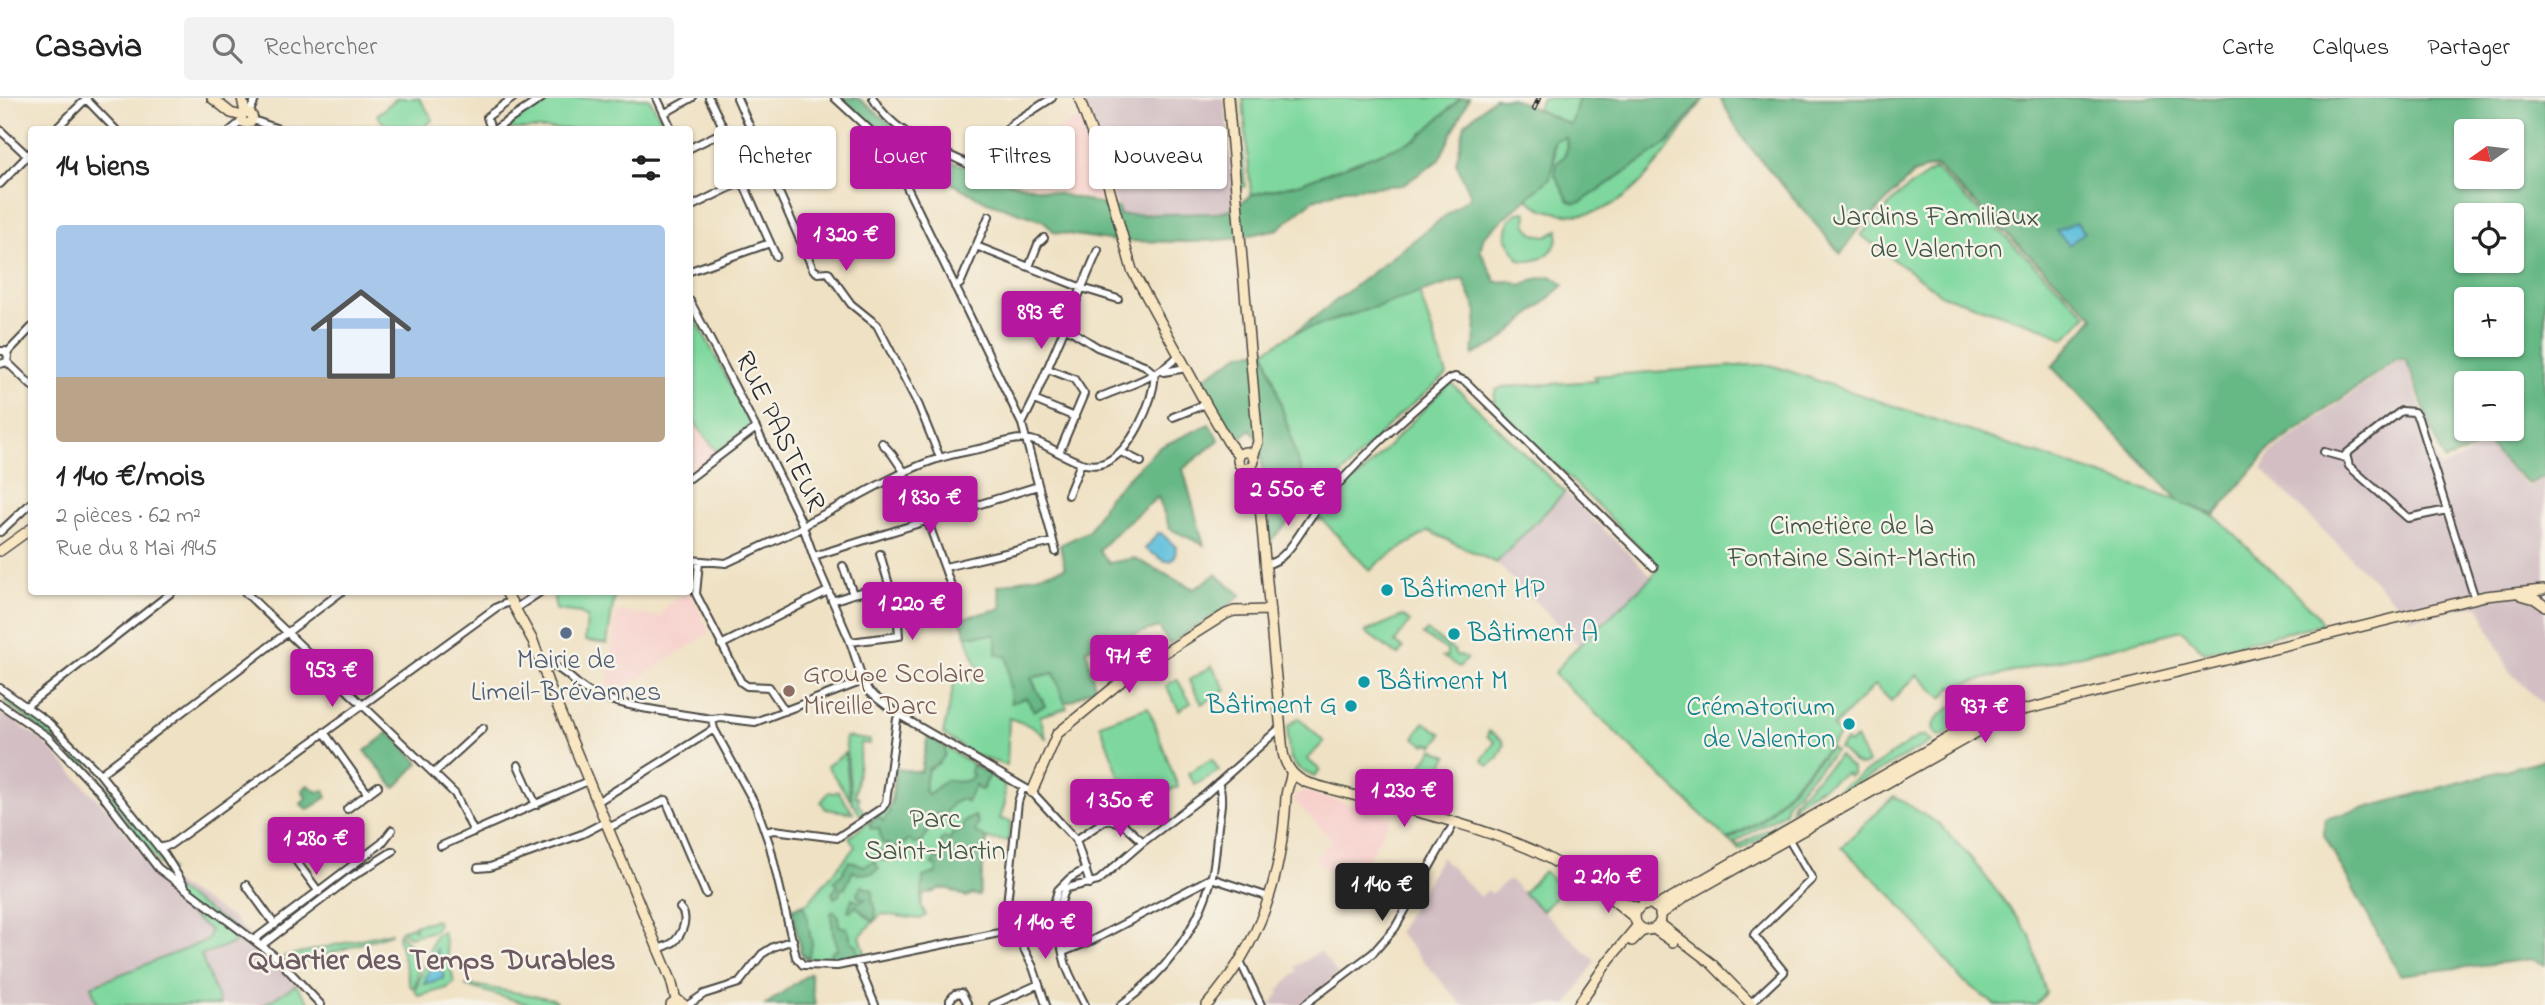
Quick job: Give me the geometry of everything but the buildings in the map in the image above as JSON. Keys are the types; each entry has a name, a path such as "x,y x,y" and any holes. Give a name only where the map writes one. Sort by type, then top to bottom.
{"main road":[{"path":"212,98 231,113 247,119"},
{"path":"242,98 247,119"},
{"path":"1079,98 1101,159 1132,270 1228,442 1248,458 1258,485 1280,728 1284,759 1293,776 1307,786 1508,841"},
{"path":"1228,98 1258,442 1248,458"},
{"path":"0,551 28,531"},
{"path":"1584,1005 1637,935 1685,897 1938,744 1998,716 2475,599 2544,589"},
{"path":"2542,603 2539,595 2544,589"},
{"path":"2509,593 2530,597 2542,603"},
{"path":"508,595 544,670 680,1004"},
{"path":"1032,792 1057,734 1129,675 1226,614 1234,611 1270,610"},
{"path":"1811,821 1996,722 2042,706"},
{"path":"1919,764 1938,751 1938,744"},
{"path":"1293,776 1485,831 1546,856 1602,890 1637,917 1655,921"},
{"path":"1207,1005 1240,961 1252,940 1269,897 1281,854 1286,792 1293,776"},
{"path":"1578,1005 1646,905 1655,921 1749,1004"}],"street":[{"path":"256,98 247,119 269,126"},
{"path":"491,126 487,117 513,98"},
{"path":"499,126 542,98"},
{"path":"657,98 670,126"},
{"path":"665,113 691,98"},
{"path":"709,98 723,126"},
{"path":"737,98 813,269 818,273 832,274 851,304 877,325 919,406 940,458"},
{"path":"835,98 887,146 1022,425 1056,552"},
{"path":"873,98 883,114 919,140 972,166 1013,123 1052,98"},
{"path":"59,126 87,99 112,126"},
{"path":"0,130 28,154"},
{"path":"693,147 714,136"},
{"path":"0,184 28,158"},
{"path":"693,206 727,189"},
{"path":"746,189 776,256"},
{"path":"955,287 960,284 989,216"},
{"path":"1029,267 1038,244 1044,238"},
{"path":"693,270 770,243"},
{"path":"976,246 1082,288 1118,299"},
{"path":"1022,425 1098,250"},
{"name":"RUE PASTEUR","path":"693,307 804,527 863,681 876,698 899,715 1032,792 1076,841 1090,884"},
{"path":"1065,327 1097,347 1144,365 1155,374"},
{"path":"28,330 3,352 9,356 3,363 28,383"},
{"path":"1100,397 1155,374 1170,365 1179,355"},
{"path":"1155,374 1186,368"},
{"path":"1048,369 1074,379 1083,389 1082,401 1059,453"},
{"path":"693,561 718,564 734,561 905,473 940,458 1025,439 1081,463 1100,464 1121,452 1134,437 1154,386 1155,374"},
{"path":"1266,565 1276,560 1301,534 1316,510 1403,419 1449,379 1455,377 1465,381 1654,567"},
{"path":"1034,400 1075,417"},
{"path":"1173,417 1206,404"},
{"path":"2448,510 2408,518 2349,466 2346,458 2349,450 2401,411 2414,412 2418,418 2448,510 2475,599"},
{"path":"693,476 756,428"},
{"path":"882,443 905,473"},
{"path":"1121,452 1141,462"},
{"path":"2324,452 2346,458"},
{"path":"1068,495 1081,463"},
{"path":"814,556 1038,486"},
{"path":"0,532 28,506"},
{"path":"928,522 953,591"},
{"path":"944,567 1053,542"},
{"path":"850,642 900,636 897,612 880,554"},
{"path":"699,562 696,594 741,682 747,686 769,687 785,711"},
{"path":"843,566 853,594"},
{"path":"832,601 890,586"},
{"path":"721,645 828,591"},
{"path":"25,707 169,595"},
{"path":"248,595 455,794 474,832"},
{"path":"100,774 337,595"},
{"path":"159,848 170,845 497,607 514,604 534,595"},
{"path":"544,670 553,666 562,669 577,685 602,697 712,719 755,722 863,681"},
{"path":"2,690 49,723 100,774 159,848 188,892"},
{"path":"0,704 48,737 99,791 158,869 255,939 288,968 321,1005"},
{"path":"765,832 774,830 837,838 882,808 886,802 899,715"},
{"path":"712,719 714,729 756,806 796,957 803,965 837,966 1004,932 1051,915 1059,916"},
{"path":"434,773 483,728"},
{"path":"1085,1005 1065,964 1059,916 1065,890 1098,881 1218,783 1280,728"},
{"path":"597,802 714,729"},
{"path":"324,732 368,794"},
{"path":"518,765 536,805"},
{"path":"441,846 588,781"},
{"path":"1121,1005 1155,978 1179,948 1200,914 1212,878 1221,802 1218,783"},
{"path":"347,808 379,786"},
{"path":"1004,932 1018,802 1023,787"},
{"path":"478,868 490,867 582,834 666,800 706,894"},
{"path":"1076,841 1107,819 1115,820 1143,842"},
{"path":"1304,1005 1373,953 1395,928 1452,827"},
{"path":"255,939 382,843 392,830"},
{"path":"1749,1004 1784,972 1754,935 1812,879 1786,836"},
{"path":"261,945 350,878 393,851"},
{"path":"291,854 319,892"},
{"path":"1051,915 1058,890 1070,878 1086,869"},
{"path":"1063,952 1093,940 1212,878 1269,897"},
{"path":"246,885 275,925"},
{"path":"658,949 674,942 686,920 685,913 680,908"},
{"path":"1013,929 1033,967 1046,1005"},
{"path":"680,1004 739,982 762,954 793,940"},
{"path":"1240,961 1261,1005"},
{"path":"857,962 875,1005"},
{"path":"993,1005 1039,984"},
{"path":"950,1005 955,994 962,993 968,1005"}],"shaded area":[{"path":"1081,98 1225,98 1235,208 1217,213 1120,215 1111,189 1227,189 1227,126 1090,126"},
{"path":"1081,116 1089,140 1089,189 1106,189 1109,199 1099,201 1049,189 1075,189 1075,126 1065,126"},
{"path":"693,314 750,426 693,471"},
{"path":"2398,361 2406,363 2440,468 2488,445 2528,487 2545,478 2545,706 2510,672 2478,605 2411,618 2262,469 2271,453"},
{"path":"1565,492 1652,576 1579,645 1496,563"},
{"path":"684,595 691,595 709,633 615,694 607,690 616,611 660,617 671,602"},
{"path":"0,712 43,741 114,817 153,870 234,919 296,985 263,1005 220,1005 201,955 234,943 184,910 211,930 208,940 91,986 98,1005 0,1005"},
{"path":"1303,791 1392,816 1348,894 1315,858 1332,840 1292,798"},
{"path":"1441,857 1480,897 1488,890 1491,894 1509,879 1595,961 1568,1005 1462,1005 1398,932"},
{"path":"1320,951 1338,974 1299,1005 1270,1005 1280,993 1278,990 1298,971 1295,967"}],"green space":[{"path":"397,98 419,98 433,119 425,126 386,126 377,115"},
{"path":"551,98 649,98 665,126 508,126"},
{"path":"842,98 858,98 894,126 872,126"},
{"path":"1232,98 1237,98 1245,186 1238,190"},
{"path":"1243,98 1461,98 1417,139 1301,183 1251,195"},
{"path":"1461,98 1469,98 1439,160 1403,185 1344,189 1313,200 1278,229 1231,239 1192,242 1115,241 1054,232 1044,221 987,202 951,183 951,161 965,166 965,189 1039,189 1118,208 1120,215 1217,213 1234,208 1251,195 1301,183 1417,139"},
{"path":"1494,98 1511,98 1571,125 1579,98 1703,98 1668,143 1581,202 1569,201 1555,175 1557,163 1565,154 1567,145 1566,137 1555,140 1550,178 1484,236 1480,250 1496,282 1510,281 1522,286 1532,280 1551,276 1564,285 1498,343 1473,355 1477,312 1463,279 1294,333 1471,196 1456,163 1465,124"},
{"path":"1542,98 1579,98 1571,125 1537,110"},
{"path":"1703,98 1647,176 1630,193 1610,206 1589,213 1566,214 1545,209 1526,197 1544,183 1553,169 1555,140 1566,136 1567,150 1556,175 1569,201 1581,202 1668,143"},
{"path":"1720,98 2545,98 2545,476 2529,484 2505,463 2488,443 2444,461 2406,360 2397,359 2269,450 2215,515 2180,502 2052,367 2094,317 1936,166 1913,174 1856,232 1841,254 1743,139"},
{"name":"Jardins Familiaux de Valenton","path":"1935,169 2087,315 2064,339 2047,329 1942,295 1861,235 1900,194"},
{"path":"1527,212 1526,224 1534,234 1547,236 1558,230 1551,251 1540,258 1526,261 1519,260 1506,237 1509,220 1518,213"},
{"path":"1419,292 1447,375 1397,417 1314,503 1309,499 1265,351 1294,333"},
{"path":"693,314 749,420 750,426 717,452 693,420"},
{"path":"1265,351 1309,499 1270,542 1260,445 1251,429 1235,443 1200,380 1242,353"},
{"name":"Cimetière de la Fontaine Saint-Martin","path":"1771,365 2173,499 2216,517 2316,613 2322,624 2204,652 2182,630 1952,687 1942,698 1917,675 1891,701 1875,685 1833,727 1840,735 1761,820 1727,839 1554,674 1569,655 1652,577 1659,566 1495,405 1494,397 1496,390 1503,387 1597,381 1593,376"},
{"path":"1450,382 1565,492 1496,563 1429,531 1379,562 1370,571 1321,518 1319,521 1314,517 1346,481 1356,480"},
{"path":"1209,424 1219,440 1183,469 1204,545 1170,529 1158,497 1119,529 1099,550 1109,563 1134,558 1194,589 1216,574 1241,595 1226,608 1169,644 1159,627 1086,649 1095,687 1069,702 1064,701 1054,673 1031,678 1045,706 1034,711 1026,698 1011,703 1007,657 996,654 996,635 966,635 960,619 1002,608 998,586 1065,568 1060,545 1089,531 1108,497 1158,448"},
{"path":"554,595 615,595 607,644 585,641 587,617 581,613 556,610"},
{"path":"1403,616 1410,622 1395,642 1403,648 1398,655 1365,632"},
{"path":"1427,631 1458,656 1467,659 1459,667 1443,657 1447,656 1447,650 1423,635"},
{"path":"996,634 1026,698 1045,706 1031,677 1054,673 1067,708 1040,716 1046,738 1034,727 1009,718 1007,765 973,754 943,734 955,679 981,678 966,635"},
{"path":"1212,666 1226,690 1202,704 1189,680"},
{"path":"1177,679 1191,703 1179,710 1166,686"},
{"path":"6,697 48,725 65,740 131,814 171,869 165,869 159,863 80,764 6,703"},
{"path":"1968,703 1975,706 1979,716 1940,737 1934,732 1933,726 1943,713 1952,707"},
{"path":"1148,707 1178,787 1130,805 1100,724"},
{"path":"1299,718 1324,742 1307,759 1320,770 1314,776 1298,768 1290,757 1288,726"},
{"path":"1424,722 1442,734 1434,746 1414,738"},
{"path":"1489,731 1502,740 1504,745 1497,759 1489,766 1482,760 1495,742 1487,736"},
{"path":"389,732 419,763 395,788 365,751"},
{"name":"Parc Saint-Martin","path":"928,736 1004,784 1005,803 1000,819 1011,821 1008,841 987,839 979,896 972,894 966,897 949,889 938,889 923,895 921,906 926,915 921,919 881,914 860,936 865,953 835,960 805,958 801,953 792,909 809,902 855,847 849,837 890,806 896,769 921,772"},
{"path":"928,736 945,747 945,755 939,763 928,769 924,791 929,794 946,780 969,780 973,775 970,772 972,764 990,775 982,790 975,785 967,802 962,799 952,804 945,814 936,814 922,843 914,844 909,839 904,844 897,845 886,861 878,859 877,855 889,844 882,843 879,829 870,828 870,822 879,817 883,821 890,812 888,809 892,802 896,769 921,772"},
{"path":"1919,736 1926,736 1932,741 1740,850 1728,840 1761,822 1831,747 1835,751 1787,802 1785,812 1734,843 1738,846 1852,781"},
{"path":"845,737 870,740 869,744 861,743 855,796 859,797 858,804 865,813 861,816 852,802"},
{"path":"1856,738 1868,763 1863,766 1856,764 1839,748 1846,741 1849,744"},
{"path":"1433,749 1448,756 1436,777 1422,765"},
{"path":"845,753 850,799 827,766"},
{"path":"1839,756 1852,768 1852,774 1849,776 1846,773 1794,804 1795,807 1791,810 1792,803"},
{"path":"1212,759 1219,771 1195,785 1188,773"},
{"path":"2545,759 2545,965 2533,959 2400,975 2324,835 2325,819"},
{"path":"308,785 318,792 324,790 327,797 307,810 301,804 306,798 302,790"},
{"path":"838,791 853,813 826,809 821,802 829,792"},
{"path":"1894,796 1940,825 1972,859 2030,935 2046,993 2036,1005 1995,1005 1961,979 1893,896 1841,847"},
{"path":"975,816 978,823 975,832 987,839 979,896 972,894 966,897 940,888 923,895 921,906 923,877 936,873 937,866 932,865 932,862 945,855 941,849 941,840 950,840 952,834 962,830 964,822"},
{"path":"849,861 865,866 874,861 879,868 873,873 858,874 853,871 845,888 834,898 832,893 838,886 834,881 844,872"},
{"path":"1544,871 1563,889 1543,911 1523,893"},
{"path":"162,880 232,926 234,943 201,955 220,1005 98,1005 91,986 208,940 210,930 184,910"},
{"path":"861,886 873,890 875,920 872,921 856,906 850,912 848,910 852,899 859,902 865,899 858,897"},
{"path":"804,904 812,944 808,959 801,953 792,909"},
{"path":"834,911 838,915 839,926 847,928 852,942 857,945 858,955 832,960 830,953 838,948 833,933 831,913"},
{"path":"435,920 438,922 435,931 409,937 401,931 411,926 415,930 414,925"},
{"path":"391,932 296,964 284,957"},
{"path":"443,932 454,983 447,988 419,996 415,991 435,935","holes":["436,950 444,978 425,983"]},
{"path":"399,933 414,951 418,965 414,988 410,986"},
{"path":"810,973 815,1005 765,1005"},
{"path":"467,984 553,999 558,1005 531,1005 466,986"},
{"path":"296,985 311,1005 263,1005"}],"water":[{"path":"2076,223 2085,232 2069,245 2056,231"},
{"path":"1158,533 1176,547 1171,561 1165,561 1145,549"},
{"path":"437,950 444,978 425,984 426,979"}],"railway":[{"path":"1534,109 1539,98"}],"place":[{"name":"Bâtiment HP","path":"1387,590"},
{"name":"Mairie de Limeil-Brévannes","path":"566,633"},
{"name":"Bâtiment A","path":"1454,634"},
{"name":"Bâtiment M","path":"1364,682"},
{"name":"Groupe Scolaire Mireille Darc","path":"789,691"},
{"name":"Bâtiment G","path":"1351,706"},
{"name":"Crématorium de Valenton","path":"1849,724"}],"district":[{"name":"Quartier des Temps Durables","path":"432,962"}]}
